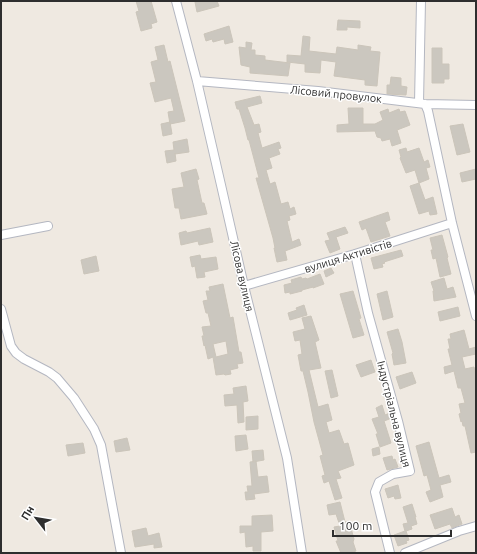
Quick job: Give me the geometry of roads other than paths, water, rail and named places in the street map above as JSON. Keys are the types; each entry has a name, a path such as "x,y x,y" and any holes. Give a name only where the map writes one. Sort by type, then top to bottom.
{"street":[{"name":"Лісова вулиця","path":"176,1 197,81 244,286 287,458 302,553"},
{"path":"421,1 422,104 428,111 452,223 476,316"},
{"name":"Лісовий провулок","path":"197,81 318,91 422,104 476,105"},
{"name":"вулиця Активістів","path":"244,286 355,254 452,223"},
{"path":"1,234 48,226"},
{"name":"Індустріальна вулиця","path":"355,254 368,313 398,421 410,471 393,474 379,482 375,492 390,553"},
{"path":"1,309 11,346 16,353 57,378 74,398 94,428 101,445 121,553"},
{"path":"405,553 476,526"}]}
